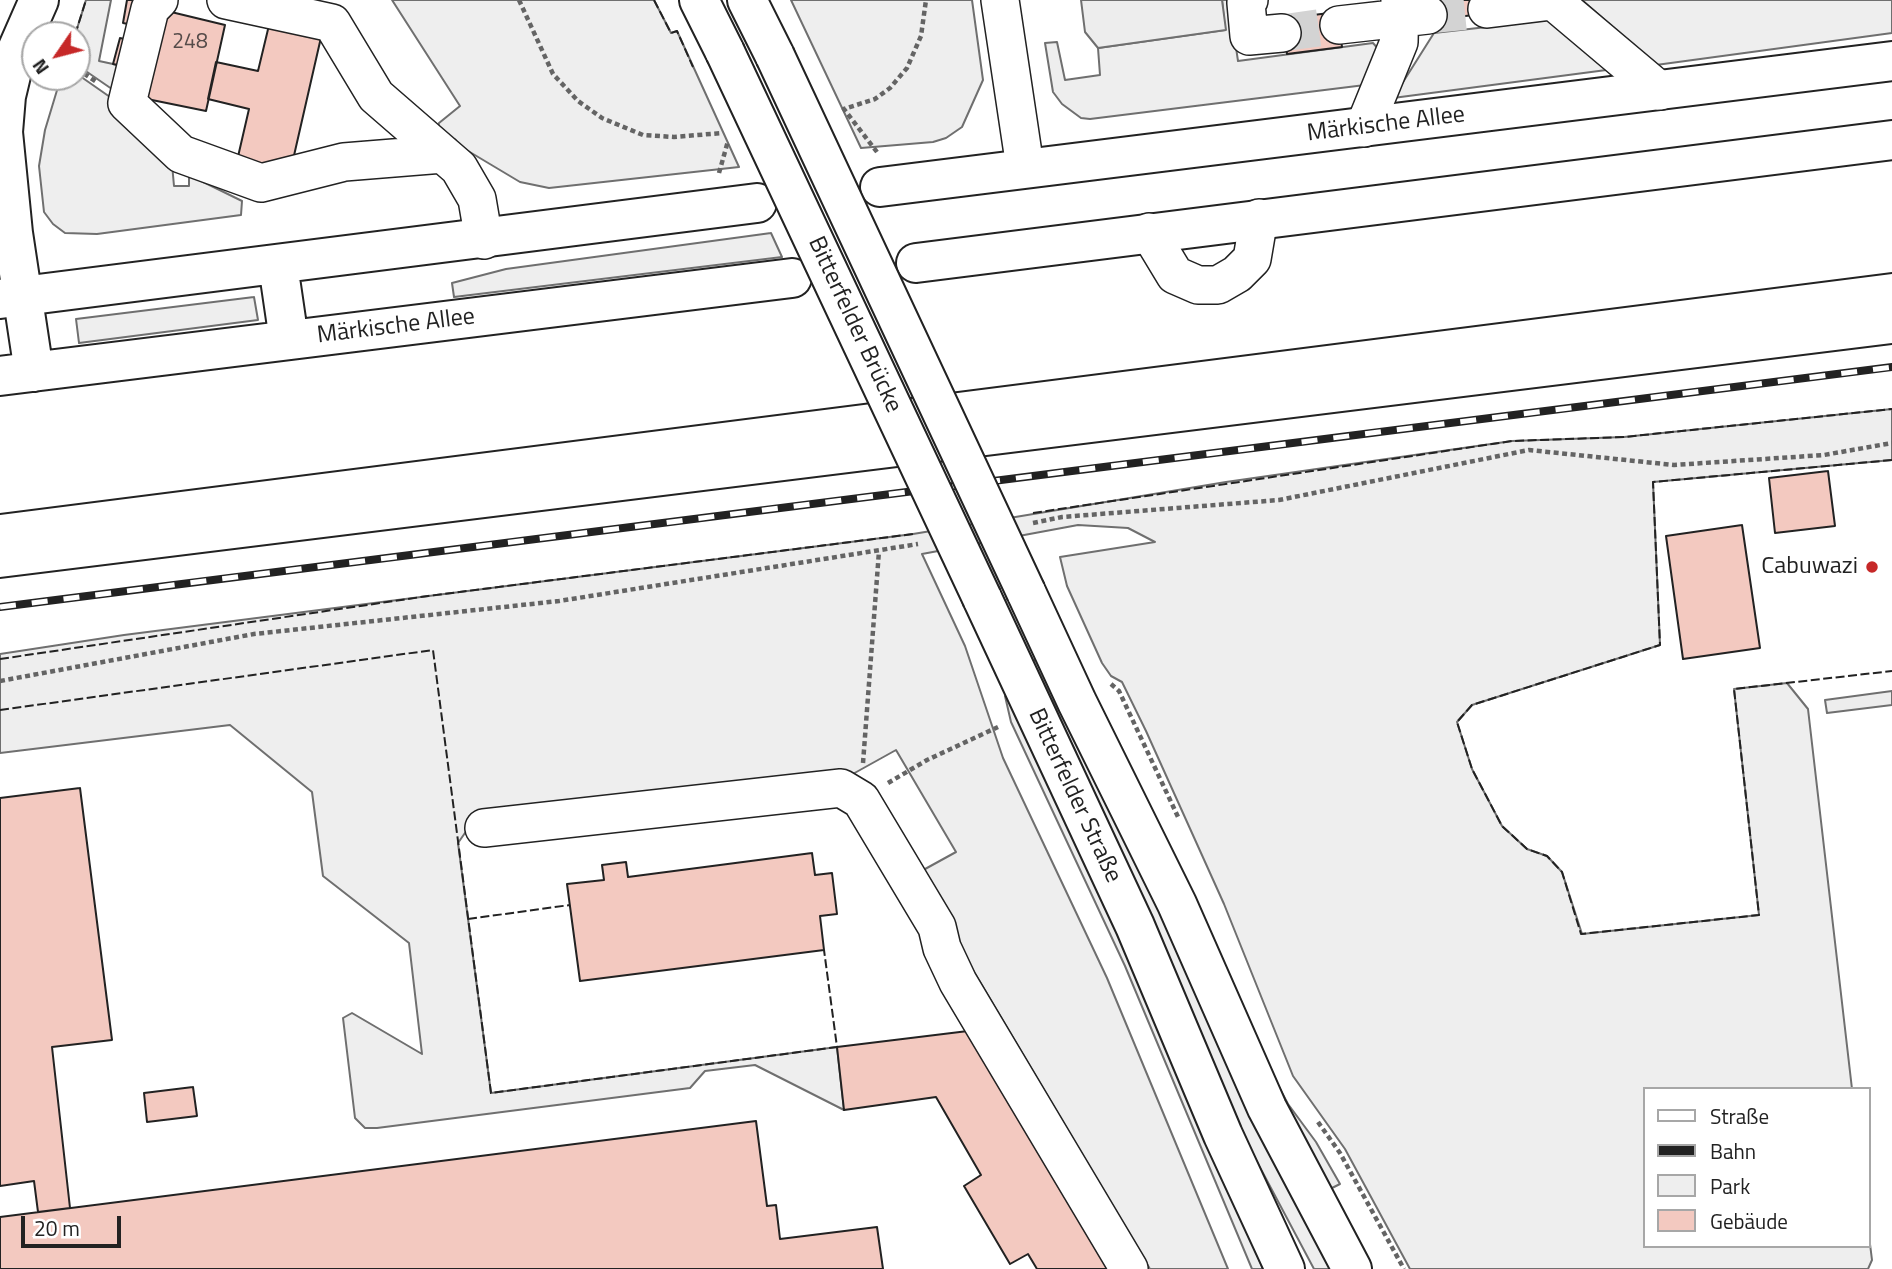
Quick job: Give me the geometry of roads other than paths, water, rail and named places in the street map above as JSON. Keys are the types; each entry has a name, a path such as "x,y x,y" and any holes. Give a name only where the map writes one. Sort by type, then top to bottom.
{"main road":[{"path":"17,374 12,298 13,233 3,132 6,96 17,50 39,0"},
{"name":"Bitterfelder Brücke","path":"699,0 982,598"},
{"name":"Bitterfelder Brücke","path":"747,0 1026,592"},
{"name":"Märkische Allee","path":"884,186 1892,61"},
{"path":"916,263 1892,139"},
{"path":"12,298 484,240 757,203"},
{"path":"278,265 289,340"},
{"name":"Märkische Allee","path":"17,374 792,278"},
{"name":"Bitterfelder Straße","path":"1026,592 1177,904 1266,1108 1352,1269"},
{"name":"Bitterfelder Straße","path":"982,598 1165,994 1223,1135 1286,1269"},
{"name":"Bitterfelder Straße","path":"1165,994 1177,904"}],"street":[{"path":"159,0 150,9 127,103 181,154 261,183 344,162 443,154"},
{"path":"226,0 332,23 376,96 459,168 471,186 484,240"},
{"path":"1000,0 1024,167"},
{"path":"1249,0 1248,36 1282,33"},
{"path":"1487,9 1552,0 1660,91"},
{"path":"1339,25 1409,11 1399,43 1364,128"},
{"path":"1149,232 1175,275 1198,285 1218,285 1237,274 1252,260 1259,218"},
{"path":"484,828 842,788 861,800 937,927 942,948 958,982 1129,1269"}],"tunnel":[{"path":"1428,15 1487,9"},
{"path":"1282,33 1339,25"}],"tram line":[{"path":"0,514 1892,273"},
{"path":"0,578 1892,344"}],"railway":[{"path":"0,607 1892,367"}],"place":[{"name":"Cabuwazi","path":"1872,567"}]}
